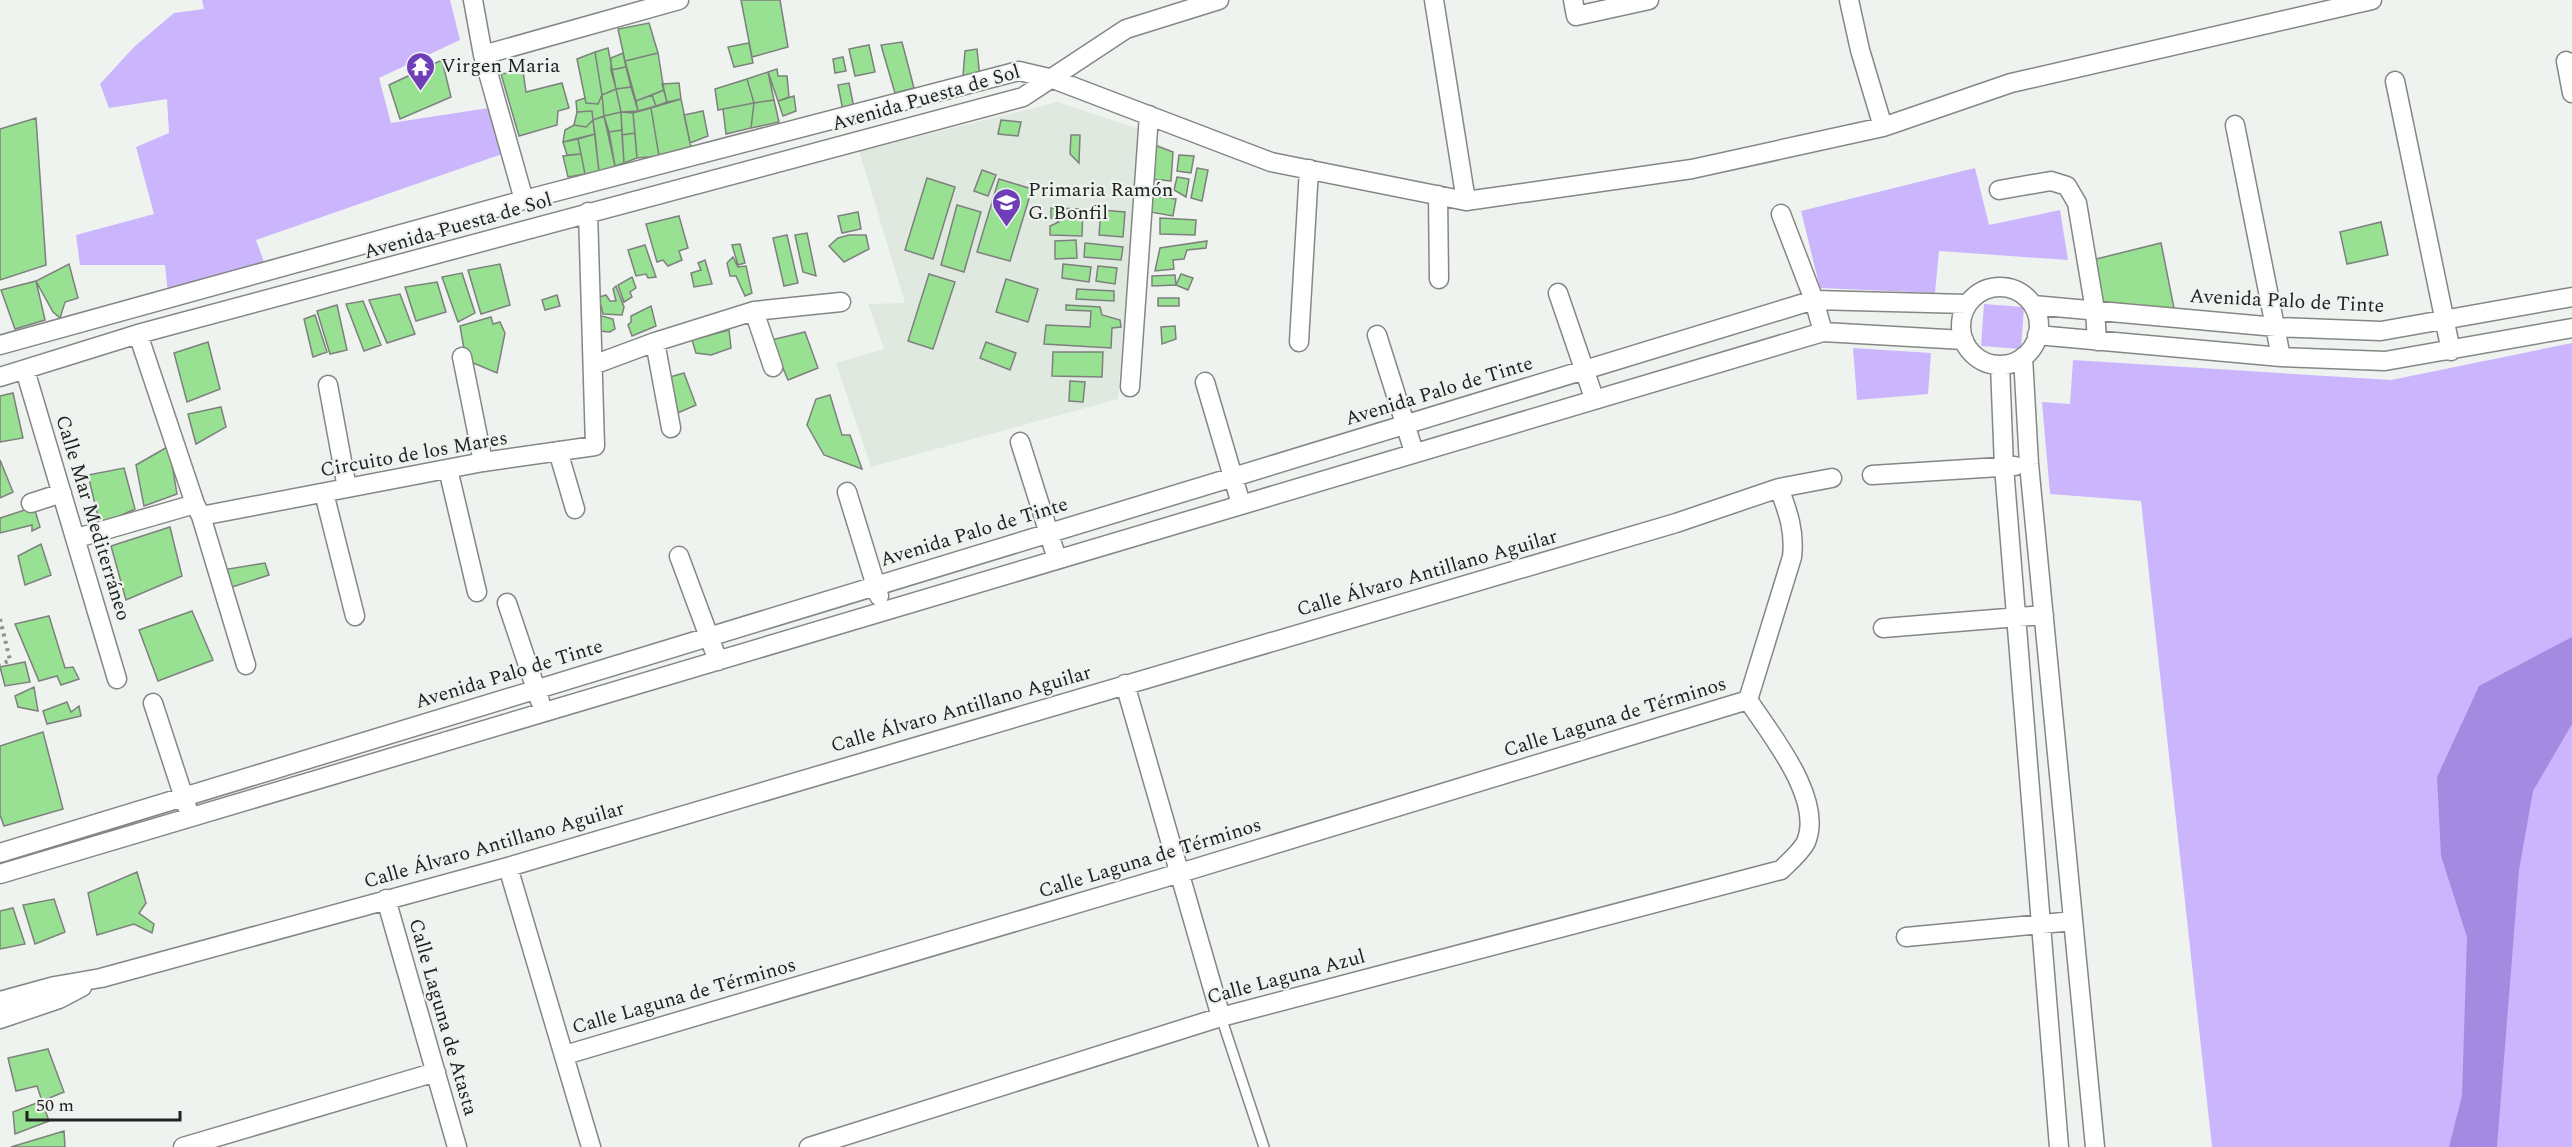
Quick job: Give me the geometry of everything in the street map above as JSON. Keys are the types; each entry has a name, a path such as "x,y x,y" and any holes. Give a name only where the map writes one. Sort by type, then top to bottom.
{"street":[{"path":"473,0 483,55 524,200"},
{"path":"483,55 679,0"},
{"path":"1053,78 1126,29 1220,0"},
{"path":"1434,0 1466,201"},
{"path":"1575,8 1649,0"},
{"path":"1849,0 1860,50 1883,127"},
{"path":"1053,78 1271,162 1466,201 1692,169 1883,127 2011,83 2372,0"},
{"path":"2566,61 2572,93"},
{"name":"Avenida Puesta de Sol","path":"0,345 524,200 1019,71 1053,78"},
{"name":"Avenida Puesta de Sol","path":"0,377 138,334 1023,97 1053,78"},
{"path":"2395,81 2451,351"},
{"path":"910,100 917,126"},
{"path":"1130,387 1149,115"},
{"path":"2235,125 2281,357"},
{"path":"756,141 764,167"},
{"path":"1299,342 1310,170"},
{"path":"625,175 632,203"},
{"path":"1999,190 2051,181 2067,186 2077,203 2095,310 2097,341"},
{"path":"1438,195 1439,279"},
{"name":"Circuito de los Mares","path":"76,538 198,510 324,493 483,462 595,446 588,212"},
{"path":"1781,214 1814,300 1823,332"},
{"path":"2000,287 2013,289 2024,295 2033,305 2038,319 2037,335 2032,347 2023,357 2013,363 2000,365 1985,362 1972,353 1964,340 1961,322 1967,304 1976,295 1987,289 2000,287"},
{"path":"1558,293 1594,398"},
{"name":"Avenida Palo de Tinte","path":"2033,305 2276,327 2381,331 2572,297"},
{"name":"Avenida Palo de Tinte","path":"0,853 1814,300 1967,304"},
{"path":"593,365 655,342 754,311 841,302"},
{"path":"754,311 773,367"},
{"path":"2037,335 2281,357 2385,361 2572,328"},
{"path":"0,874 1594,398 1823,332 1964,340"},
{"path":"138,334 198,510 246,665"},
{"path":"1377,335 1414,452"},
{"path":"655,342 671,428"},
{"path":"462,357 483,462"},
{"path":"2023,357 2029,464 2095,1147"},
{"path":"2000,365 2004,467 2059,1147"},
{"name":"Calle Mar Mediterráneo","path":"25,370 117,679"},
{"path":"1205,382 1241,504"},
{"path":"328,385 347,488"},
{"path":"1020,442 1057,559"},
{"path":"558,451 575,509"},
{"path":"1872,475 2029,464"},
{"path":"448,469 477,592"},
{"name":"Calle Álvaro Antillano Aguilar","path":"0,1001 55,986 100,978 508,867 1676,524 1779,488 1832,478"},
{"path":"1748,700 1792,557 1794,540 1792,522 1779,488"},
{"path":"847,492 885,610"},
{"path":"31,503 63,493"},
{"path":"324,493 355,616"},
{"path":"679,556 718,661"},
{"path":"507,603 543,713"},
{"path":"1883,628 2044,615"},
{"path":"1125,684 1221,1017"},
{"name":"Calle Laguna Azul","path":"809,1147 1221,1017 1781,870 1805,844 1810,823 1806,797 1788,761 1748,700"},
{"name":"Calle Laguna de Términos","path":"565,1055 1180,873 1748,700"},
{"path":"153,704 190,818"},
{"path":"357,744 365,766"},
{"path":"508,867 591,1147"},
{"name":"Calle Laguna de Atasta","path":"386,899 457,1147"},
{"path":"1905,937 2073,921"},
{"name":"Calle Álvaro Antillano Aguilar","path":"0,1019 59,999 100,978"},
{"path":"183,1147 436,1072"}],"lane":[{"path":"1221,1017 1264,1147"}],"path":[{"path":"0,619 10,660 0,665"}],"shaded area":[{"path":"202,0 450,0 460,40 379,78 391,123 495,107 502,154 256,240 264,262 168,293 165,265 80,265 76,235 154,214 136,147 169,133 167,99 109,108 100,84 134,47 174,13 204,9"},
{"name":"Primaria Ramón G. Bonfil","path":"1058,102 1139,129 1118,399 871,467 836,363 884,349 868,304 905,303 859,151"},
{"path":"1975,168 1989,225 2060,210 2068,260 1939,251 1935,293 1820,288 1801,211"},
{"path":"1984,304 2024,307 2021,349 1981,346"},
{"path":"2572,343 2572,1147 2212,1147 2141,501 2050,494 2042,402 2070,404 2073,360 2391,380"},
{"path":"1853,348 1931,353 1928,394 1857,400"},
{"path":"2572,637 2572,724 2533,791 2519,870 2497,1147 2449,1147 2462,1096 2467,937 2441,856 2437,777 2479,686"}],"building":[{"path":"741,0 780,0 788,47 752,57"},
{"path":"649,23 658,53 625,61 618,29"},
{"path":"902,42 914,88 895,93 881,45"},
{"path":"749,43 753,63 734,67 728,47"},
{"path":"869,45 875,72 855,76 849,49"},
{"path":"608,48 616,89 602,95 595,52"},
{"path":"977,49 980,78 963,76 965,51"},
{"path":"595,52 602,95 598,104 586,103 577,59"},
{"path":"623,53 626,67 611,70 611,58"},
{"path":"658,53 664,90 636,101 625,61"},
{"path":"843,57 846,71 835,73 833,59"},
{"name":"Virgen Maria","path":"442,60 451,97 400,119 389,85"},
{"path":"626,67 631,87 616,89 611,70"},
{"path":"777,69 778,76 787,76 789,97 778,101 768,72"},
{"path":"523,71 526,92 562,83 569,108 558,111 557,125 519,136 501,74"},
{"path":"768,72 774,100 754,103 747,79"},
{"path":"747,79 754,103 718,110 715,89"},
{"path":"679,83 681,99 667,102 662,84"},
{"path":"849,83 854,108 843,111 838,85"},
{"path":"631,87 638,111 621,112 616,89"},
{"path":"616,89 621,112 604,116 602,95"},
{"path":"664,90 667,102 656,106 652,95"},
{"path":"602,95 604,116 593,120 592,111 577,112 576,101 585,98 586,103 598,104"},
{"path":"652,95 656,106 638,111 636,101"},
{"path":"794,96 796,111 783,116 778,101"},
{"path":"681,99 691,147 659,156 651,108"},
{"path":"774,100 779,122 751,128 754,103"},
{"path":"754,103 751,128 726,134 723,109"},
{"path":"651,108 659,156 637,158 633,113"},
{"path":"592,111 593,120 586,127 574,125 577,112"},
{"path":"703,111 708,136 690,143 684,115"},
{"path":"621,112 633,113 635,133 622,135"},
{"path":"621,112 622,130 609,132 604,116"},
{"path":"604,116 615,166 599,172 593,120"},
{"path":"36,118 46,265 0,280 0,129"},
{"path":"593,120 595,134 563,142 565,130 574,125 586,127"},
{"path":"1001,120 1021,122 1018,136 998,134"},
{"path":"622,130 624,163 615,166 609,132"},
{"path":"635,133 637,158 624,163 622,135"},
{"path":"595,134 599,172 585,174 578,139"},
{"path":"1071,135 1080,135 1079,163 1070,154"},
{"path":"578,139 581,154 567,155 563,142"},
{"path":"1152,144 1173,152 1171,181 1150,179"},
{"path":"581,154 585,174 568,177 563,156"},
{"path":"1179,155 1194,156 1191,173 1177,171"},
{"path":"1197,168 1208,170 1202,201 1191,198"},
{"path":"982,170 996,175 988,196 974,191"},
{"path":"1177,177 1189,179 1186,197 1174,190"},
{"path":"927,178 955,187 933,259 905,250"},
{"path":"999,179 1032,189 1010,261 977,252"},
{"path":"1152,196 1176,199 1173,216 1150,212"},
{"path":"957,205 981,212 964,272 941,265"},
{"path":"1051,208 1083,209 1082,236 1050,235 1050,226 1059,222 1051,218"},
{"path":"1101,210 1125,212 1123,237 1099,235"},
{"path":"858,212 861,229 842,233 838,216"},
{"path":"679,216 688,248 679,251 682,260 668,266 663,260 657,262 646,224"},
{"path":"1160,218 1196,220 1195,235 1160,234"},
{"path":"2381,222 2388,255 2347,264 2340,232"},
{"path":"807,233 816,276 803,272 795,235"},
{"path":"787,235 798,283 784,286 773,238"},
{"path":"849,235 866,235 869,249 844,262 829,246 838,238"},
{"path":"1076,240 1077,258 1055,259 1055,241"},
{"path":"1207,241 1206,248 1187,250 1184,259 1173,260 1174,269 1155,271 1160,248"},
{"path":"1085,243 1123,247 1121,260 1084,257"},
{"path":"2161,243 2174,308 2105,311 2092,260"},
{"path":"740,244 745,263 738,265 732,245"},
{"path":"645,245 656,277 648,278 646,274 636,276 628,250"},
{"path":"733,257 738,267 746,266 752,293 745,296 736,276 730,276 727,263"},
{"path":"705,260 712,284 694,287 691,273 701,270 698,263"},
{"path":"69,264 78,298 65,302 60,318 53,312 36,281"},
{"path":"500,264 510,305 481,314 468,270"},
{"path":"1063,264 1091,267 1089,282 1062,278"},
{"path":"1098,266 1117,268 1115,284 1096,281"},
{"path":"462,273 475,313 458,322 442,277"},
{"path":"929,274 955,282 933,349 908,341"},
{"path":"1181,274 1193,278 1188,290 1176,285"},
{"path":"1175,275 1176,285 1152,286 1152,276"},
{"path":"632,277 636,288 630,292 632,297 624,302 618,285"},
{"path":"1006,279 1038,289 1028,322 996,312"},
{"path":"36,281 45,320 15,329 1,290"},
{"path":"437,282 446,312 416,321 405,287"},
{"path":"616,286 624,307 622,315 603,314 601,306 593,308 590,300 606,295 610,301 616,301 613,289"},
{"path":"1077,289 1114,291 1114,301 1076,299"},
{"path":"400,294 415,334 387,343 369,300"},
{"path":"557,295 560,306 545,310 542,300"},
{"path":"1158,298 1179,298 1179,306 1158,306"},
{"path":"363,301 381,345 364,351 346,304"},
{"path":"337,305 347,350 330,354 317,311"},
{"path":"1066,305 1100,307 1102,315 1120,320 1121,327 1112,328 1111,348 1044,344 1046,325 1090,327 1091,311 1066,310"},
{"path":"651,306 656,326 632,336 628,325 631,322 631,316"},
{"path":"315,315 327,352 313,357 304,319"},
{"path":"598,315 613,319 615,329 610,332 598,331"},
{"path":"491,317 493,324 500,322 505,333 497,373 466,360 460,326"},
{"path":"1175,326 1176,339 1162,344 1161,327"},
{"path":"729,330 731,348 711,355 696,353 692,340"},
{"path":"805,332 818,368 788,380 771,340"},
{"path":"208,342 220,389 187,402 174,353"},
{"path":"986,342 1016,353 1010,370 980,358"},
{"path":"1053,352 1103,352 1102,377 1052,376"},
{"path":"684,373 696,405 673,415 663,379"},
{"path":"1070,381 1085,382 1083,402 1069,401"},
{"path":"13,393 23,438 0,442 0,396"},
{"path":"830,395 842,435 850,435 862,469 824,455 807,425 816,399"},
{"path":"221,407 226,427 196,444 188,414"},
{"path":"169,446 177,494 144,506 136,465"},
{"path":"0,460 13,492 0,498"},
{"path":"124,468 135,509 100,525 88,475"},
{"path":"34,507 40,527 32,531 32,525 0,533 0,518"},
{"path":"170,527 182,576 126,600 111,546"},
{"path":"41,544 51,575 25,585 18,556"},
{"path":"265,563 269,575 226,589 222,570"},
{"path":"192,611 213,660 158,681 139,630"},
{"path":"49,616 65,668 73,667 79,679 61,685 57,676 39,681 15,624"},
{"path":"25,662 30,682 5,686 0,667"},
{"path":"34,687 38,711 18,707 15,696"},
{"path":"67,702 71,712 79,706 81,716 47,724 43,711"},
{"path":"43,732 63,809 4,826 0,815 0,746"},
{"path":"137,872 146,903 139,913 154,924 152,933 134,924 97,935 88,893"},
{"path":"54,899 65,932 35,944 23,905"},
{"path":"13,908 25,944 0,949 0,911"},
{"path":"48,1049 64,1092 42,1101 37,1086 16,1091 8,1058"},
{"path":"42,1101 49,1121 15,1134 13,1112"},
{"path":"64,1131 65,1147 11,1147"}],"place":[{"name":"Virgen Maria","path":"420,92"},
{"name":"Primaria Ramón G. Bonfil","path":"1007,228"}]}
